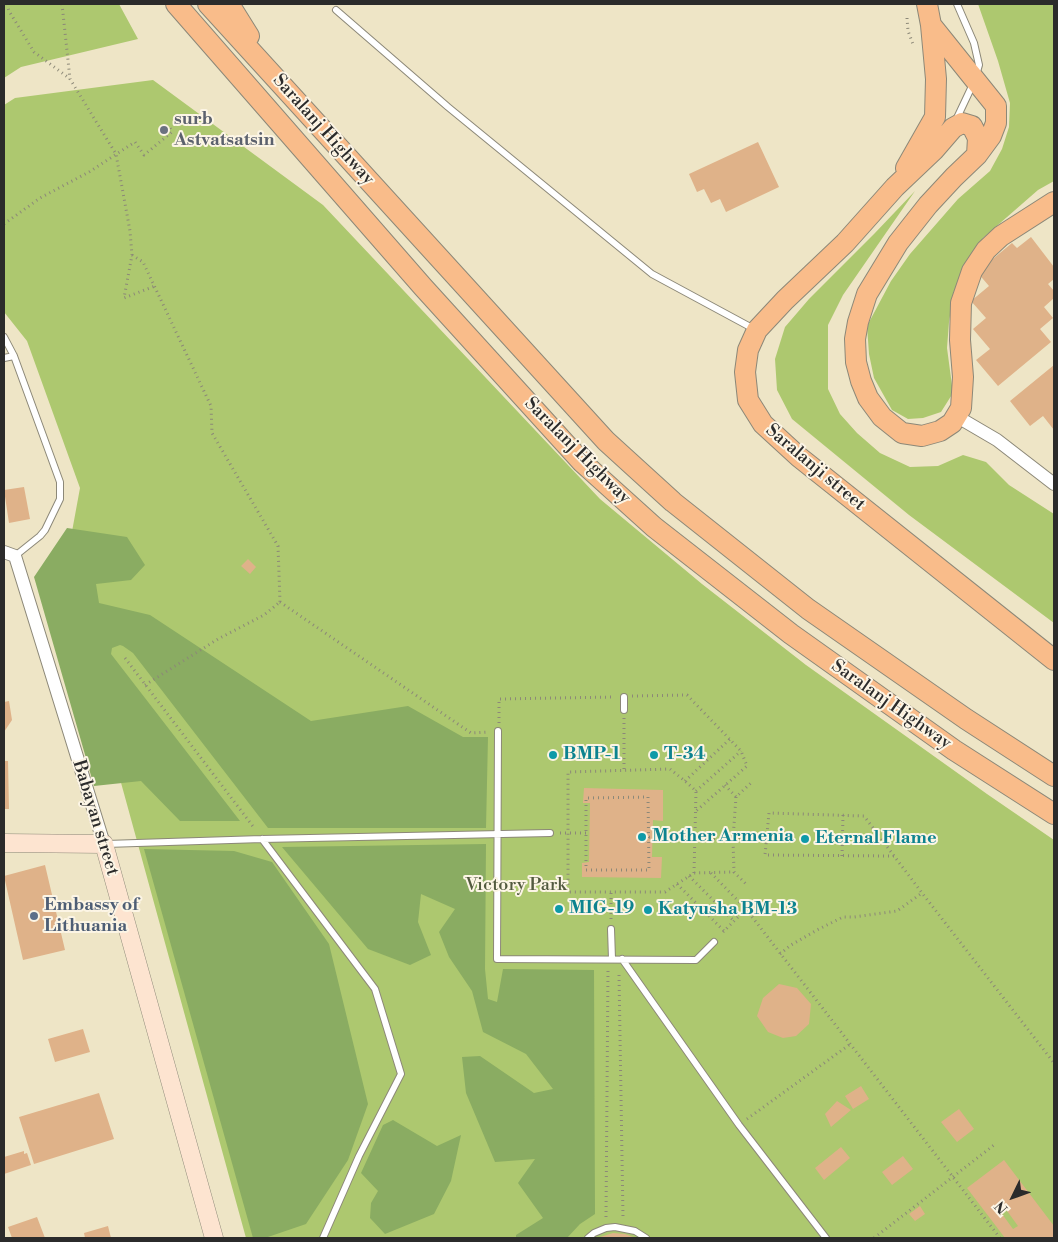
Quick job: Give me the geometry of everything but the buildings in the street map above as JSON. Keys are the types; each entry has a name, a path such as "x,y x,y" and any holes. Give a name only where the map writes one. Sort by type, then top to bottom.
{"main road":[{"name":"Saralanj Highway","path":"176,4 423,287 582,462 654,527 791,634 954,750 1054,814"},
{"name":"Saralanj Highway","path":"208,4 606,441 673,502 808,609 966,719 1054,776"},
{"path":"229,4 271,72"},
{"path":"895,187 935,117 936,79 927,4"},
{"path":"931,25 996,106 996,123 991,136 977,155 954,176 898,243 867,294 858,322 855,339 856,362 861,381 868,398 882,417 902,433 922,436 940,431 952,423 961,408 963,377 960,340 961,303 972,271 986,250 1001,236 1054,202"},
{"path":"895,187 934,150 953,128 962,123 972,126 978,138 977,155"},
{"name":"Saralanji street","path":"895,187 845,243 785,300 757,330 748,350 745,372 748,400 763,424 820,475 1054,660"}],"street":[{"path":"956,416 997,440 1054,484"},
{"name":"Babayan street","path":"10,554 104,844 214,1238"},
{"path":"4,843 104,844"}],"lane":[{"path":"953,128 975,79 979,65 974,43 957,4"},
{"path":"336,10 456,114 652,274 757,330"},
{"path":"4,337 14,356 60,482 60,498 45,530 40,536 10,554"},
{"path":"4,358 14,356"},
{"path":"624,696 624,710"},
{"path":"498,731 497,958 696,960 714,942"},
{"path":"104,844 550,834"},
{"path":"262,839 375,990 400,1074 359,1156 323,1238"},
{"path":"611,925 615,959 826,1238"},
{"path":"588,1238 606,1228 623,1227 635,1231 646,1238"}],"path":[{"path":"7,4 9,11 34,52 70,79 116,154 130,231 132,255 124,298 155,286"},
{"path":"62,4 70,79"},
{"path":"907,18 908,32 913,44"},
{"path":"4,224 40,198 89,172 134,142 144,155 172,132 170,128 167,128"},
{"path":"132,255 144,262 211,406 212,432 278,546 280,602"},
{"path":"145,685 218,639 264,615 280,602"},
{"path":"280,602 471,733 498,731"},
{"path":"125,658 262,839"},
{"path":"624,720 624,770"},
{"path":"685,781 730,739"},
{"path":"696,791 741,751 747,766 696,811"},
{"path":"694,873 696,791 685,781 670,769 568,772 566,833 568,892 665,892 694,873 734,872"},
{"path":"747,886 734,872 733,839 736,797 753,781"},
{"path":"725,785 736,797"},
{"path":"648,797 646,837 649,870 586,870 586,833 586,798 648,797"},
{"path":"894,856 765,855 769,813 864,816 1054,1063"},
{"path":"842,856 843,816"},
{"path":"566,833 586,833"},
{"path":"646,837 767,840"},
{"path":"710,873 746,909 849,1045 1000,1238"},
{"path":"689,876 734,921"},
{"path":"677,884 723,933 746,909"},
{"path":"611,892 611,925"},
{"path":"780,954 791,945 843,917 897,911 922,893"},
{"path":"615,959 623,1227"},
{"path":"606,1228 615,959"},
{"path":"739,1125 849,1045"},
{"path":"874,1238 994,1145"}],"green space":[{"path":"4,4 119,4 138,39 21,67 4,78"},
{"path":"978,4 1054,4 1054,181 1038,190 983,238 966,263 954,291 949,322 947,348 953,393 941,412 923,418 908,419 892,410 874,378 869,354 867,326 891,281 910,254 958,199 990,171 1002,149 1009,127 1010,103"},
{"name":"Victory Park","path":"153,80 323,205 600,499 702,584 806,665 1054,840 1054,1238 246,1238 64,575 80,488 27,341 4,312 4,105 15,98"},
{"path":"915,191 843,295 828,325 828,389 840,414 857,433 880,453 910,467 938,466 963,455 986,462 1009,485 1054,514 1054,623 909,515 792,419 777,390 775,359 785,327 809,299"},
{"path":"67,528 127,537 145,565 131,580 96,584 99,603 150,615 311,721 408,706 463,737 488,737 486,828 268,828 133,653 120,645 112,648 111,654 240,821 180,821 141,781 94,786 34,577"},
{"path":"486,844 485,969 488,999 497,1002 503,969 594,970 595,1214 580,1224 567,1238 516,1238 516,1235 543,1218 518,1183 535,1159 495,1162 466,1093 462,1057 480,1056 534,1093 553,1089 526,1054 483,1032 472,991 449,957 439,932 455,909 421,894 418,922 431,955 410,965 368,949 282,847"},
{"path":"144,849 234,851 272,862 329,944 368,1104 348,1160 306,1224 265,1238 253,1238"},
{"path":"393,1120 437,1146 461,1135 451,1181 434,1214 385,1234 370,1218 371,1203 378,1191 361,1173 383,1125"}],"place":[{"name":"surb Astvatsatsin","path":"164,130"},
{"name":"BMP-1","path":"553,755"},
{"name":"T-34","path":"654,755"},
{"name":"Mother Armenia","path":"642,837"},
{"name":"Eternal Flame","path":"805,839"},
{"name":"MIG-19","path":"559,909"},
{"name":"Katyusha BM-13","path":"648,910"},
{"name":"Embassy of Lithuania","path":"34,916"}]}
